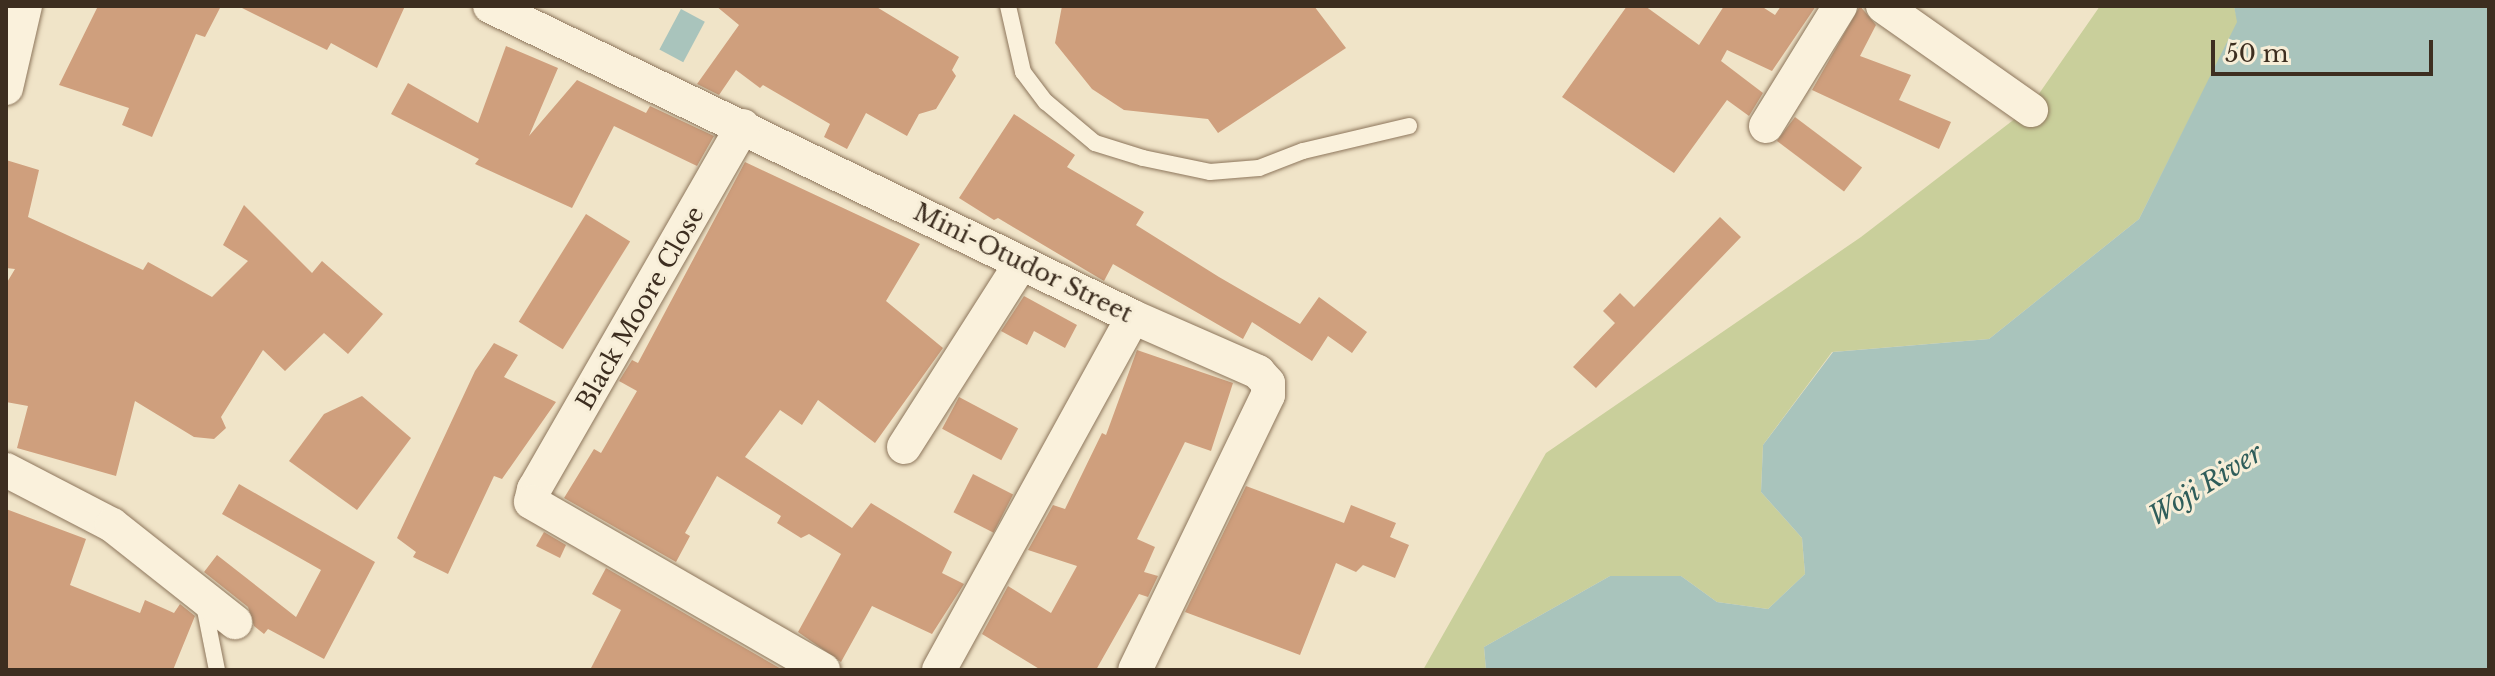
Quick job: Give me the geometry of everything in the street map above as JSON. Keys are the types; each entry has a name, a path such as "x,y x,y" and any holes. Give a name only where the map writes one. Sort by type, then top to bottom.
{"street":[{"path":"6,88 25,6"},
{"name":"Mini-Otudor Street","path":"490,6 1133,317 1258,372 1268,383 1268,395 1135,670"},
{"path":"1766,126 1840,6"},
{"path":"1883,6 2031,110"},
{"name":"Black Moore Close","path":"743,126 534,489 531,502 537,510 823,670"},
{"path":"904,447 1021,263"},
{"path":"939,670 1133,317"},
{"path":"6,470 112,525 235,622"}],"lane":[{"path":"1008,6 1023,72 1046,102 1095,143 1143,158 1210,172 1259,168 1303,151 1409,126"},
{"path":"202,596 217,670"}],"green space":[{"path":"2100,6 2234,6 2238,22 2139,219 1989,339 1832,352 1763,445 1761,492 1802,538 1805,574 1768,609 1717,602 1681,576 1610,576 1484,647 1486,670 1423,670 1546,453 1861,237 2029,108"}],"water":[{"name":"Woji River","path":"2234,6 2489,6 2489,670 1486,670 1484,647 1610,576 1681,576 1717,602 1768,609 1805,574 1802,538 1761,492 1763,445 1833,352 1989,339 2139,219 2237,22"},
{"path":"681,9 705,22 683,62 659,50"}],"building":[{"path":"98,6 221,6 205,37 196,34 152,137 122,125 129,108 59,85"},
{"path":"238,6 405,6 377,68 331,43 327,50"},
{"path":"716,6 875,6 959,57 952,70 956,76 936,109 919,114 907,136 866,113 847,149 824,137 830,124 763,85 760,88 736,70 719,95 697,84 739,25"},
{"path":"1062,6 1314,6 1346,48 1218,133 1208,119 1124,110 1092,89 1055,43"},
{"path":"1627,6 1645,6 1699,45 1724,6 1761,6 1775,15 1781,6 1816,6 1772,71 1727,50 1721,61 1763,93 1749,116 1727,100 1674,173 1562,97"},
{"path":"1860,6 1876,25 1860,56 1911,75 1899,100 1951,122 1939,149 1812,90"},
{"path":"506,46 558,68 529,136 577,80 646,113 650,106 714,136 697,166 614,126 572,208 475,164 479,159 391,114 408,83 478,123"},
{"path":"1014,114 1075,155 1067,167 1144,212 1136,225 1219,277 1300,324 1319,297 1367,332 1352,353 1328,336 1312,361 1252,322 1243,339 1113,264 1104,281 998,218 994,220 959,198"},
{"path":"1795,117 1862,168 1844,192 1777,141"},
{"path":"6,160 39,170 28,217 143,270 148,262 212,297 248,261 223,245 244,205 312,273 322,261 383,314 348,354 324,333 285,371 263,350 221,417 226,428 214,439 194,437 135,401 116,476 17,448 28,406 6,402 6,284 15,269 6,268"},
{"path":"745,162 920,244 886,301 943,348 875,443 818,400 802,425 780,410 745,457 852,528 871,503 952,552 942,573 964,584 932,634 872,606 841,662 798,632 841,554 809,534 801,538 777,523 781,516 717,476 685,533 690,536 676,562 564,498 594,449 601,453 637,391 619,381 632,360 638,363"},
{"path":"586,214 630,242 563,349 519,322"},
{"path":"1720,217 1741,237 1596,388 1573,367 1615,323 1603,311 1620,293 1634,307"},
{"path":"1024,296 1077,325 1065,348 1034,331 1027,345 1001,331"},
{"path":"494,343 518,355 504,377 556,402 502,479 494,476 448,574 413,557 416,552 397,538 475,371"},
{"path":"1137,350 1233,383 1211,451 1185,442 1137,539 1155,547 1144,572 1158,576 1148,597 1139,594 1096,670 1041,670 982,634 1008,586 1051,613 1077,566 1028,550 1053,505 1065,509 1102,433 1106,435"},
{"path":"362,396 411,438 357,510 289,461 324,414"},
{"path":"959,397 1018,428 1001,460 942,429"},
{"path":"973,474 1013,494 994,533 953,512"},
{"path":"239,484 375,562 324,659 268,629 264,634 254,626 248,607 204,572 217,555 296,617 321,570 222,514"},
{"path":"1246,486 1344,523 1351,505 1396,523 1390,537 1409,545 1395,578 1363,565 1356,572 1336,563 1300,655 1185,612"},
{"path":"6,509 86,539 70,585 140,613 145,600 174,613 180,604 195,616 173,670 6,670"},
{"path":"544,532 566,545 560,558 536,546"},
{"path":"606,568 783,670 590,670 621,610 592,594"}]}
